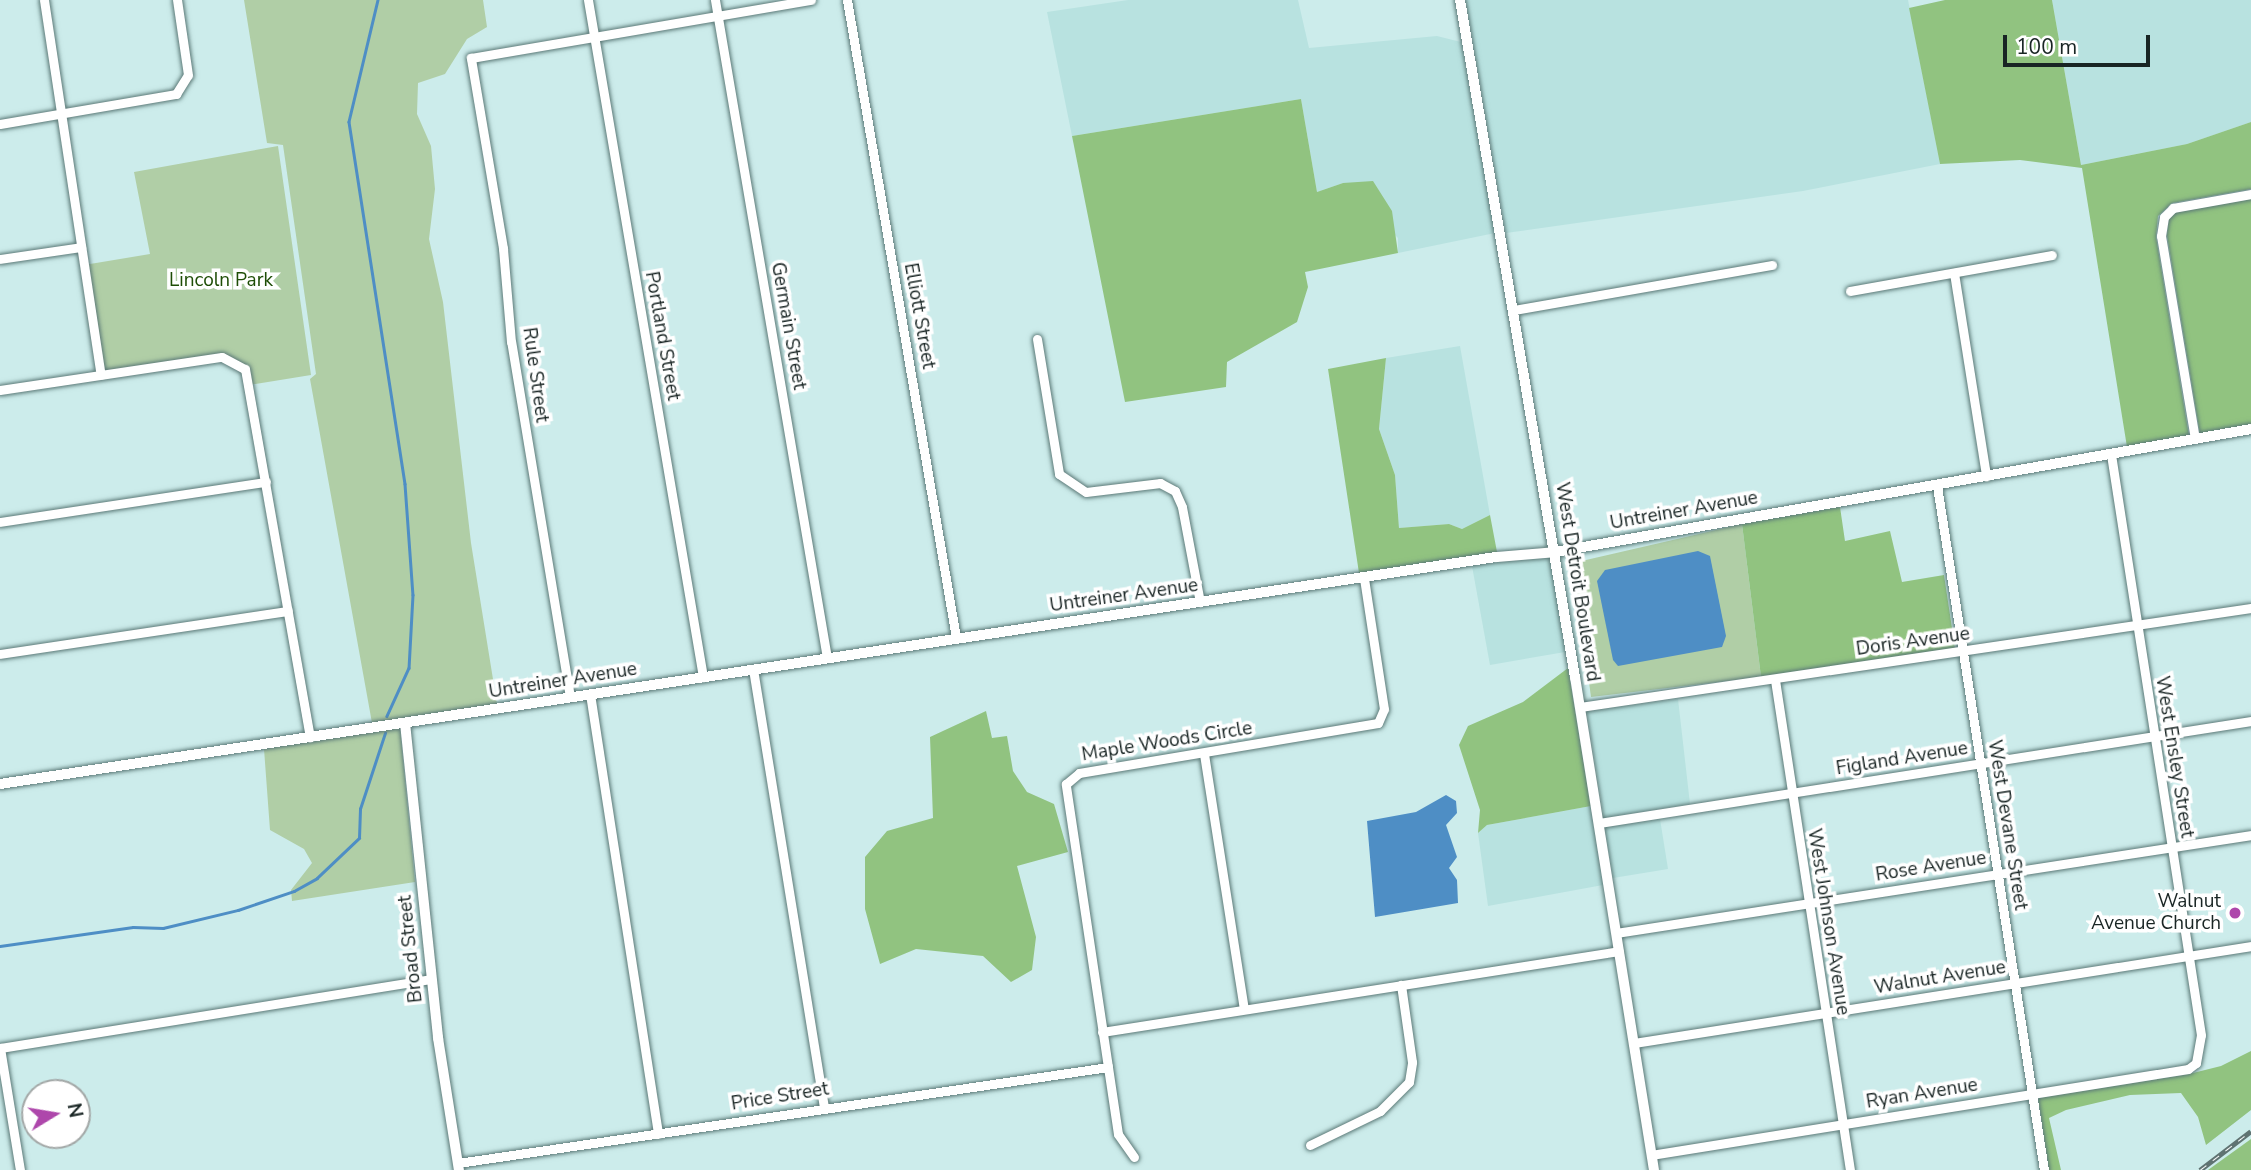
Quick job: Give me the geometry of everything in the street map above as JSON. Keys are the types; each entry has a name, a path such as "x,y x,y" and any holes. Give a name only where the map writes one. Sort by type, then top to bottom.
{"street":[{"path":"44,0 101,375"},
{"path":"0,124 170,97 183,89 188,69 177,0"},
{"name":"Portland Street","path":"588,0 703,677"},
{"name":"Germain Street","path":"715,0 827,658"},
{"path":"594,37 811,0"},
{"name":"Elliott Street","path":"847,0 956,638"},
{"name":"West Detroit Boulevard","path":"1460,0 1555,552 1654,1170"},
{"name":"Rule Street","path":"570,697 511,342 503,248 471,58 594,37"},
{"path":"2195,439 2161,236 2164,217 2173,208 2251,194"},
{"path":"0,259 81,247"},
{"path":"1850,291 2052,255"},
{"path":"1514,310 1772,265"},
{"path":"1954,273 1986,476"},
{"path":"1037,339 1059,474 1086,492 1160,483 1175,491 1182,507 1200,602"},
{"path":"0,390 222,357 238,362 248,376 310,737"},
{"name":"Untreiner Avenue","path":"0,784 956,638 1555,552 2251,429"},
{"name":"West Ensley Street","path":"2111,454 2152,736 2201,1035 2196,1063"},
{"path":"0,522 266,482"},
{"name":"West Devane Street","path":"1937,486 2044,1170"},
{"name":"Maple Woods Circle","path":"1134,1157 1118,1134 1066,784 1079,773 1378,723 1384,709 1364,578"},
{"name":"Doris Avenue","path":"1580,707 2251,608"},
{"path":"0,654 288,611"},
{"path":"753,669 824,1108"},
{"name":"West Johnson Avenue","path":"1775,680 1807,904 1850,1170"},
{"path":"590,694 658,1134"},
{"name":"Figland Avenue","path":"1599,823 2251,721"},
{"name":"Broad Street","path":"405,723 431,979 458,1166"},
{"path":"1204,754 1244,1009"},
{"name":"Rose Avenue","path":"1616,933 2251,835"},
{"name":"Walnut Avenue","path":"1634,1043 2251,946"},
{"path":"1102,1032 1619,951"},
{"path":"20,1170 0,1048 431,979"},
{"path":"1310,1145 1380,1111 1409,1082 1412,1062 1401,985"},
{"name":"Ryan Avenue","path":"1651,1155 2188,1069 2196,1063"},
{"name":"Price Street","path":"458,1166 824,1108 1108,1067"}],"shaded area":[{"path":"1128,0 1298,0 1309,48 1437,36 1461,42 1495,233 1398,253 1398,238 1343,183 1317,192 1301,99 1072,136 1047,12"},
{"path":"1466,0 1908,0 1940,164 1803,191 1506,233"},
{"path":"2052,0 2251,0 2251,122 2187,144 2081,165"},
{"path":"1460,346 1490,515 1462,529 1449,524 1399,528 1395,475 1379,429 1386,358"},
{"path":"1537,556 1550,557 1565,652 1490,665 1472,566"},
{"path":"1678,699 1690,804 1604,818 1587,711"},
{"path":"1591,806 1603,885 1488,906 1478,833 1487,825"},
{"path":"1660,819 1668,869 1613,878 1605,827"}],"green space":[{"path":"244,0 483,0 487,27 467,39 445,74 418,83 417,114 431,146 435,189 429,239 443,302 471,543 497,704 372,723 310,379 316,374 283,145 267,143"},
{"path":"1945,0 2052,0 2081,165 2187,144 2251,122 2251,189 2172,203 2158,216 2156,237 2189,436 2127,447 2082,168 2020,160 1940,164 1909,8"},
{"path":"1301,99 1317,192 1343,183 1373,181 1392,211 1398,253 1305,272 1308,287 1297,322 1227,362 1226,387 1125,402 1072,136"},
{"name":"Lincoln Park","path":"278,146 311,375 249,385 248,375 231,358 101,375 84,265 150,254 134,172"},
{"path":"2251,199 2251,424 2200,434 2167,235 2169,219 2176,212"},
{"path":"1386,358 1379,429 1395,475 1399,528 1449,524 1462,529 1490,515 1497,552 1359,573 1328,369"},
{"path":"1840,507 1845,541 1890,531 1902,582 1944,575 1955,648 1761,677 1742,524"},
{"path":"1742,524 1761,677 1591,697 1573,563"},
{"path":"1568,668 1591,806 1487,825 1478,833 1480,810 1459,745 1468,726 1523,702"},
{"path":"986,711 992,738 1007,736 1013,771 1027,792 1054,804 1068,852 1017,866 1036,937 1032,970 1011,982 983,956 916,949 880,964 865,909 865,857 887,831 933,818 930,737"},
{"path":"400,728 415,882 292,901 291,890 312,863 304,849 270,830 264,749"},
{"path":"2251,1051 2251,1110 2206,1145 2198,1117 2181,1093 2130,1095 2066,1110 2049,1118 2061,1170 2049,1170 2038,1098 2189,1074 2221,1066"},
{"path":"2251,1139 2251,1170 2208,1170"}],"water":[{"path":"1698,551 1710,556 1726,636 1722,647 1618,666 1613,660 1597,581 1605,570"},
{"path":"1446,795 1456,801 1457,813 1446,825 1457,857 1449,868 1457,880 1458,903 1375,917 1367,821 1416,812"}],"waterway":[{"path":"378,0 349,122 405,484 413,595 409,668 387,716"},
{"path":"0,946 133,927 163,928 238,910 294,891 317,878 359,838 360,809 385,733"}],"railway":[{"path":"2200,1170 2251,1131"}],"place":[{"name":"Walnut Avenue Church","path":"2235,913"}]}
